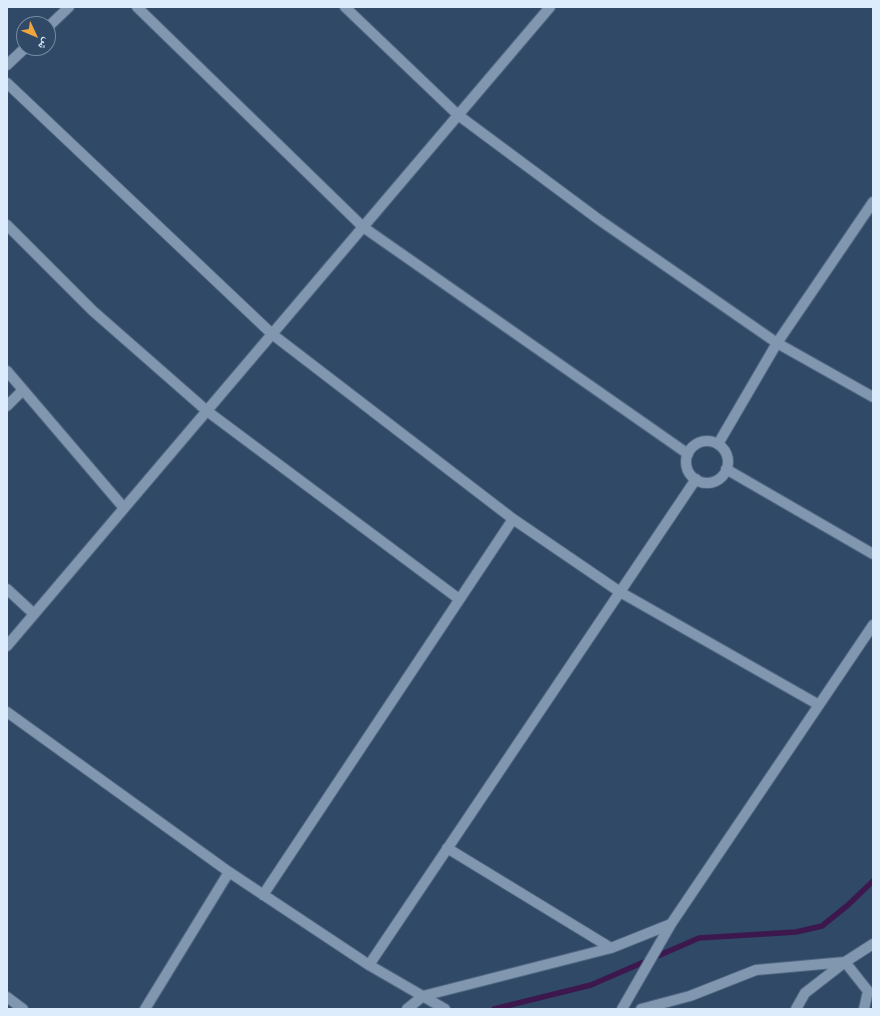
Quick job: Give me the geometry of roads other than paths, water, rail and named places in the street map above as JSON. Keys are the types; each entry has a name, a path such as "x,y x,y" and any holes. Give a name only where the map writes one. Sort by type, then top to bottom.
{"street":[{"path":"56,19 69,7"},
{"path":"137,7 363,227 688,454"},
{"path":"345,7 458,115 598,219 777,343 873,397"},
{"path":"7,646 550,7"},
{"path":"7,65 17,56"},
{"path":"7,82 272,334 513,519 620,592 819,705"},
{"path":"718,444 777,343 873,202"},
{"path":"7,225 93,311 207,410 459,599"},
{"path":"7,371 124,508"},
{"path":"7,406 23,390"},
{"path":"711,441 718,444 727,455 728,462 726,469 717,480 703,482 696,479 691,475 687,468 686,461 688,454 697,443 711,441"},
{"path":"726,469 873,554"},
{"path":"369,965 696,479"},
{"path":"263,895 513,519"},
{"path":"7,589 34,614"},
{"path":"622,1009 671,924 873,625"},
{"path":"7,712 229,872 369,965 441,1007"},
{"path":"447,848 610,948"},
{"path":"145,1009 229,872"},
{"path":"408,1009 423,996 610,948 671,924"},
{"path":"796,1009 805,993 845,962 873,944"},
{"path":"845,962 871,992 864,1009"},
{"path":"641,1009 690,996 756,970 845,962"},
{"path":"7,997 23,1009"}],"waterway":[{"path":"494,1009 591,985 699,938 796,932 822,926 848,905 873,881"}]}
